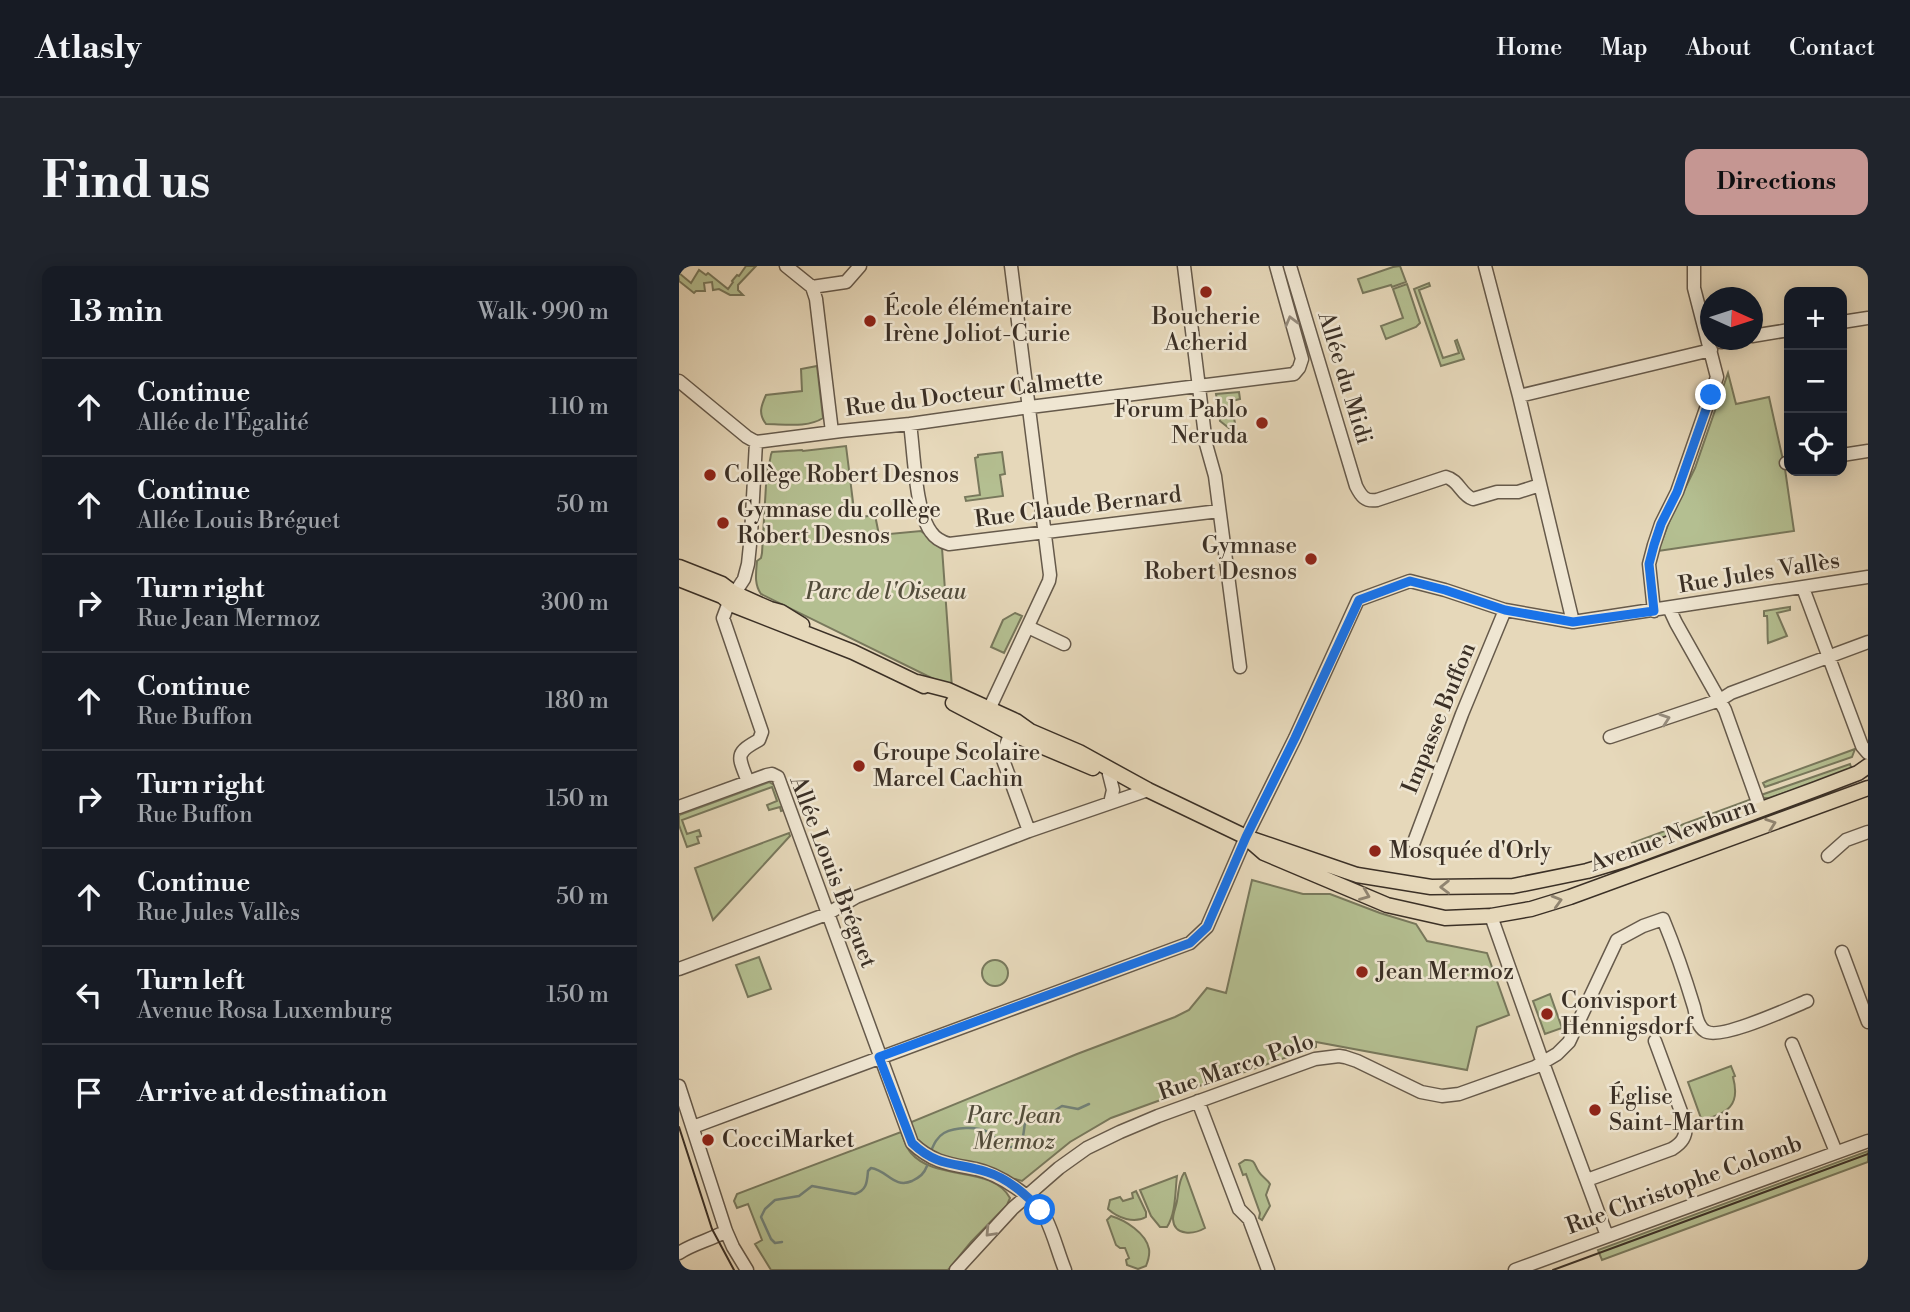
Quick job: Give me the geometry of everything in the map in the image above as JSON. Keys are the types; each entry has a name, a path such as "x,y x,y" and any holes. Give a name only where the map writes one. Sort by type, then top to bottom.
{"main road":[{"path":"679,567 722,584 732,597"},
{"path":"679,579 715,593 781,612 853,652 917,682 948,690 986,714 1246,837"},
{"path":"1013,727 1030,731 1087,756 1148,790"},
{"name":"Avenue Newburn","path":"1246,837 1357,875 1431,887 1513,886 1587,871 1858,773 1868,766"},
{"name":"Avenue Newburn","path":"1246,837 1264,853 1387,905 1445,918 1491,916 1570,898 1868,788"}],"street":[{"path":"786,266 812,287 816,299 832,432"},
{"path":"812,287 846,282 860,266"},
{"path":"986,714 1050,575 1011,266"},
{"path":"1184,266 1206,444 1215,476 1240,667"},
{"name":"Rue du Docteur Calmette","path":"756,442 1294,374 1301,359 1276,266"},
{"name":"Allée du Midi","path":"1290,266 1361,497 1377,500 1446,477 1453,479 1467,497 1473,499 1497,492 1518,492 1540,485"},
{"path":"1485,266 1573,622"},
{"path":"1694,266 1693,283 1700,298"},
{"path":"1847,321 1868,318"},
{"path":"1763,334 1784,331"},
{"path":"1519,397 1700,350"},
{"path":"1654,611 1649,564 1657,534 1677,492 1717,377 1721,350"},
{"path":"679,381 756,442 750,555 744,579 723,618 762,732 759,740 745,748 740,755 748,782"},
{"name":"Rue Claude Bernard","path":"910,424 921,505 929,531 949,544 1219,511"},
{"path":"1847,454 1868,451"},
{"name":"Rue Jules Vallès","path":"693,1126 1190,943 1207,927 1246,837 1359,600 1410,581 1505,610 1573,622 1868,577"},
{"path":"1803,588 1867,751"},
{"path":"1669,608 1720,700 1761,808"},
{"name":"Impasse Buffon","path":"1414,842 1505,610"},
{"path":"1028,627 1064,644"},
{"path":"1610,737 1720,700 1731,693 1868,642"},
{"path":"1013,727 1002,757 1029,831"},
{"name":"Allée Louis Bréguet","path":"679,807 769,774 780,780 912,1143 922,1153 938,1161 995,1175 1027,1196 1046,1219 1065,1270"},
{"path":"1109,774 1113,790 1109,803"},
{"path":"679,969 827,914 856,897 1029,831 1148,790"},
{"path":"1828,856 1846,840 1868,832"},
{"path":"1491,916 1607,1236"},
{"name":"Rue Marco Polo","path":"956,1270 996,1225 1027,1196 1087,1148 1199,1101 1315,1059 1339,1056 1357,1061 1421,1092 1442,1096 1459,1094 1543,1063 1569,1042 1617,940 1663,919 1682,967 1698,1023 1705,1031 1719,1034 1807,1000"},
{"path":"1842,952 1868,1021"},
{"path":"1587,1180 1672,1149 1681,1144 1686,1134 1654,1041"},
{"path":"1792,1044 1836,1152"},
{"path":"679,1086 726,1231 747,1270"},
{"path":"1199,1101 1239,1209 1249,1219 1268,1270"},
{"name":"Rue Christophe Colomb","path":"1515,1270 1868,1141"},
{"path":"679,1252 726,1231"}],"green space":[{"path":"746,266 756,266 738,285 738,290 743,295 730,295 719,289 713,290 712,282 704,283 705,291 694,293 679,281 679,273 691,283 699,270 706,275 708,273 728,289"},
{"path":"1400,266 1406,282 1363,293 1358,279"},
{"path":"1429,283 1430,286 1419,290 1443,358 1459,353 1455,341 1457,340 1464,359 1441,366 1414,289"},
{"path":"1407,284 1420,323 1386,339 1381,326 1403,318 1393,289"},
{"path":"817,366 823,418 803,424 766,424 761,410 766,395 802,391 801,369"},
{"path":"1728,373 1736,404 1769,397 1784,464 1794,531 1658,551 1695,468"},
{"path":"1239,392 1240,399 1232,401 1236,428 1230,429 1220,421 1216,394"},
{"name":"Parc de l'Oiseau","path":"846,446 855,518 875,515 879,535 921,531 942,548 952,688 761,594 757,586 757,561 762,553 767,468 772,452"},
{"path":"1002,452 1005,474 1000,475 1003,496 966,501 965,497 980,495 975,458 978,455"},
{"path":"1790,607 1790,610 1777,613 1787,636 1768,643 1767,616 1764,616 1764,611"},
{"path":"1015,613 1022,616 1004,653 991,647 1003,620"},
{"path":"1855,749 1852,757 1765,787 1763,783 1767,781"},
{"path":"1850,764 1852,770 1769,798 1761,795"},
{"path":"769,782 776,786 784,810 781,811 780,807 769,810 767,805 777,801 772,787 682,820 687,834 699,830 701,836 697,837 699,843 687,847 679,825 679,815"},
{"path":"1752,799 1750,805 1634,848 1632,843"},
{"path":"789,833 790,836 713,920 695,868"},
{"path":"1252,880 1303,894 1330,894 1416,924 1427,941 1487,953 1509,1015 1477,1027 1467,1070 1316,1042 1316,1047 1111,1118 1070,1142 1022,1181 1015,1179 1013,1182 942,1158 918,1144 909,1123 1175,1017 1189,1010 1207,988 1226,993"},
{"path":"759,957 771,989 748,997 736,965"},
{"path":"995,960 1004,964 1008,973 1004,982 995,986 986,982 982,973 986,964"},
{"name":"Convisport Hennigsdorf","path":"1550,994 1562,1028 1545,1034 1533,1001"},
{"path":"1731,1066 1735,1076 1733,1102 1719,1115 1702,1121 1688,1082"},
{"name":"Parc Jean Mermoz","path":"901,1132 909,1151 922,1162 934,1168 990,1181 1002,1188 1010,1198 1007,1205 948,1270 771,1270 755,1244 762,1240 748,1204 737,1208 734,1201 737,1194"},
{"path":"1868,1151 1868,1162 1602,1260 1598,1250"},
{"path":"1245,1160 1253,1162 1270,1184 1266,1195 1270,1206 1262,1220 1259,1218 1260,1213 1246,1174 1243,1175 1239,1164"},
{"path":"1184,1173 1205,1228 1191,1233 1177,1229 1173,1219"},
{"path":"1177,1176 1172,1215 1167,1227 1160,1227 1151,1216 1140,1190"},
{"path":"1136,1191 1146,1217 1126,1219 1108,1209 1110,1200 1120,1197 1123,1201 1133,1198 1132,1193"},
{"path":"1111,1216 1128,1224 1144,1238 1149,1251 1146,1266 1138,1269 1127,1265 1126,1260 1129,1258 1125,1248 1116,1245 1107,1220"}],"waterway":[{"path":"931,1151 944,1133 966,1128 983,1130 1005,1147 1013,1147 1023,1138 1027,1114 1032,1112 1046,1116 1062,1106 1078,1109 1089,1104"},
{"path":"782,1242 775,1243 771,1239 761,1217 775,1200 799,1196 812,1186 855,1194 864,1188 871,1168 895,1181 906,1183 919,1177 927,1166"}],"tram line":[{"path":"679,1127 712,1229 734,1270"},
{"path":"1553,1270 1868,1154"}],"place":[{"name":"Boucherie Acherid","path":"1206,292"},
{"name":"École élémentaire Irène Joliot-Curie","path":"870,321"},
{"name":"Forum Pablo Neruda","path":"1262,423"},
{"name":"Collège Robert Desnos","path":"710,475"},
{"name":"Gymnase du collège Robert Desnos","path":"723,523"},
{"name":"Gymnase Robert Desnos","path":"1311,559"},
{"name":"Groupe Scolaire Marcel Cachin","path":"859,766"},
{"name":"Mosquée d'Orly","path":"1375,851"},
{"name":"Jean Mermoz","path":"1362,972"},
{"name":"Convisport Hennigsdorf","path":"1547,1014"},
{"name":"Église Saint-Martin","path":"1595,1110"},
{"name":"CocciMarket","path":"708,1140"}],"route":[{"path":"1040,1210 1027,1196 995,1175 951,1165 922,1153 912,1143 905,1128 879,1057 1190,943 1207,927 1246,837 1359,600 1410,581 1505,610 1573,622 1654,611 1649,583 1649,564 1654,545 1677,492 1711,395"}]}
